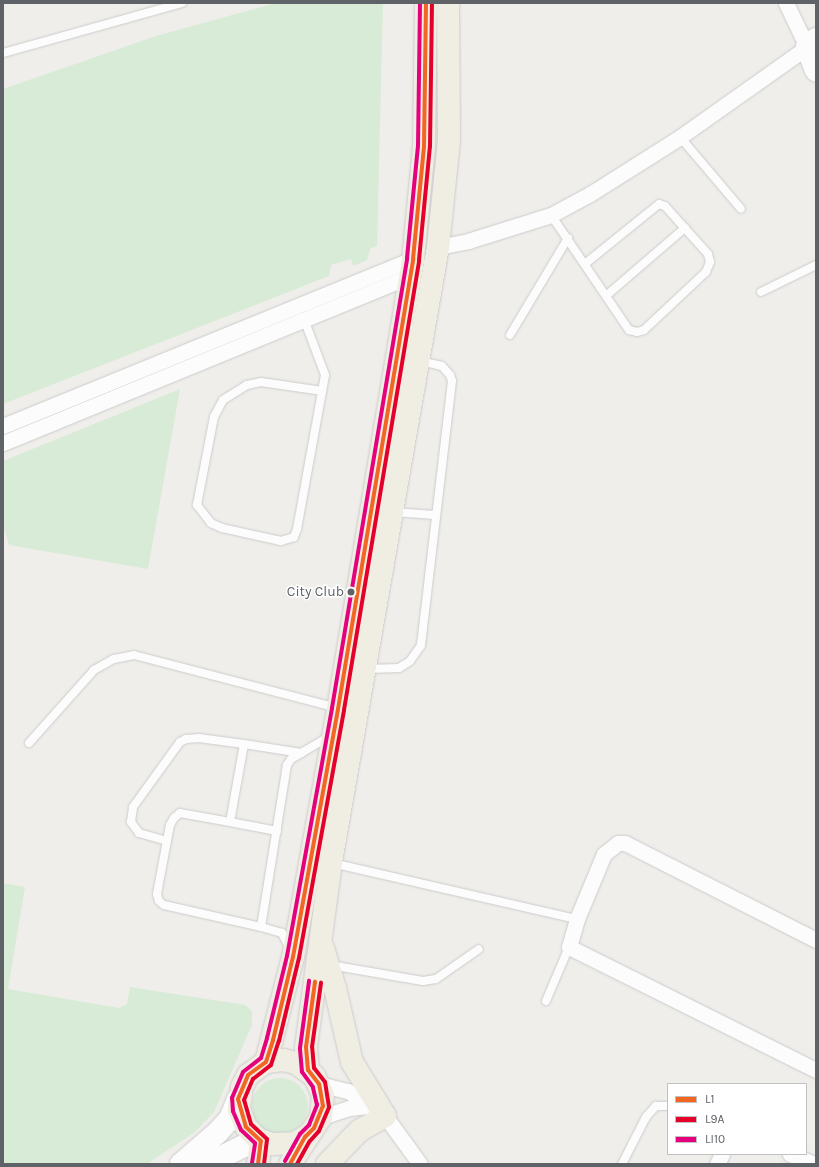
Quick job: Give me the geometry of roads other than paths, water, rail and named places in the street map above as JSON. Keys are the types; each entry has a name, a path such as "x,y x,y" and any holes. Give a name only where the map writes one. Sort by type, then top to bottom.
{"highway":[{"path":"266,1062 293,957 338,709 411,267 424,146 426,3"},
{"path":"290,1164 305,1137 321,1117 323,1101 314,1077 306,1047 331,862 420,361 438,247 449,141 448,3"},
{"path":"321,941 335,988 352,1062 376,1111 327,1164"},
{"path":"305,1137 284,1145 260,1140 243,1122 238,1099 248,1075 266,1062 283,1060 296,1063 314,1077"},
{"path":"258,1164 260,1140"}],"street":[{"path":"786,3 812,43 816,70"},
{"path":"438,247 468,241 552,215 590,194 680,137 812,43"},
{"path":"3,443 304,319 411,267"},
{"path":"3,426 411,267"},
{"path":"816,940 625,843 612,846 604,854 576,919 569,947 816,1070"},
{"path":"314,1077 348,1091 376,1111 420,1164"},
{"path":"181,1164 217,1133 230,1119 238,1099"},
{"path":"321,1117 349,1108 376,1111"},
{"path":"207,1164 260,1140"},
{"path":"717,1164 722,1155"},
{"path":"792,1155 815,1164"}],"lane":[{"path":"3,53 182,3"},
{"path":"680,137 741,209"},
{"path":"552,215 586,263 629,330 637,332 644,330 706,272 710,262 708,254 686,228 665,206 660,204 586,263"},
{"path":"607,295 686,228"},
{"path":"510,335 568,238"},
{"path":"761,292 816,265"},
{"path":"304,319 325,375 297,529 294,537 281,541 222,528 211,523 197,505 214,417 223,400 247,385 261,382 322,391"},
{"path":"366,669 399,668 417,654 421,645 435,515 452,381 442,366 420,361"},
{"path":"393,512 435,515"},
{"path":"29,743 94,670 114,659 134,655 338,709"},
{"path":"261,927 287,765 301,753 333,735"},
{"path":"167,841 139,833 131,822 133,807 180,742 186,739 199,738 301,753"},
{"path":"230,822 244,744"},
{"path":"277,831 180,813 170,825 157,894 158,901 164,905 278,931 284,935 293,957"},
{"path":"331,862 576,919"},
{"path":"546,1001 569,947"},
{"path":"328,965 423,981 436,979 480,949"},
{"path":"622,1164 646,1117 656,1106 667,1106"}],"place":[{"name":"City Club","path":"351,592"}]}
